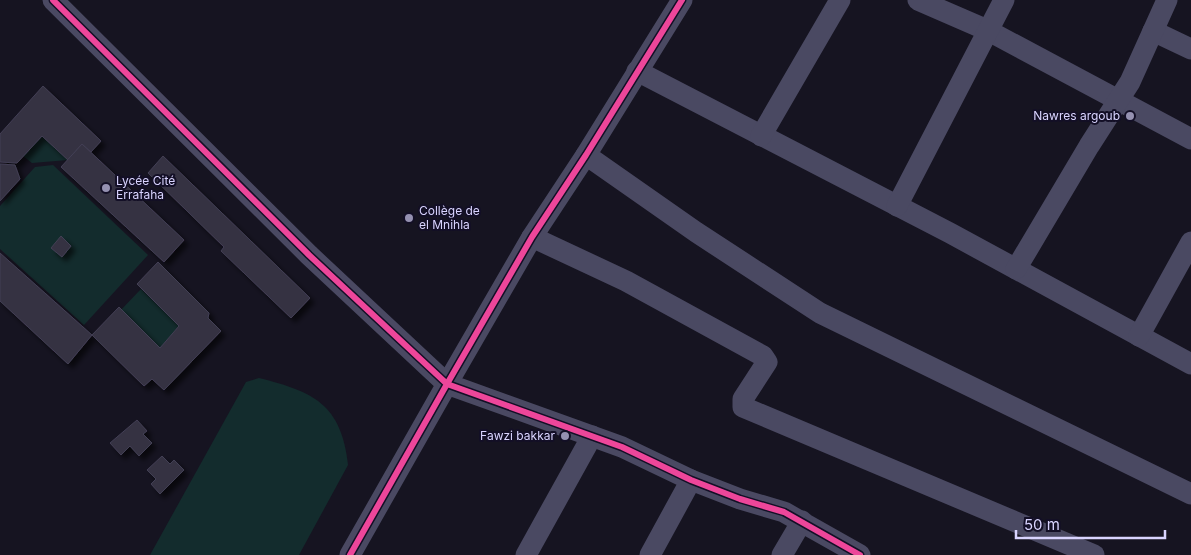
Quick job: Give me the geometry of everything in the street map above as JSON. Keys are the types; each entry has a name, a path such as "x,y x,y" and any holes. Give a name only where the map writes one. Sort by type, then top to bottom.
{"street":[{"path":"53,0 316,262 447,384 636,453 691,480 740,499 784,512 860,555"},
{"path":"761,136 840,0"},
{"path":"897,206 1004,0"},
{"path":"1016,270 1130,82 1167,0"},
{"path":"924,2 987,30 1191,139"},
{"path":"350,555 532,237 586,155 636,71 672,4"},
{"path":"1153,31 1191,49"},
{"path":"636,71 897,206 1191,364"},
{"path":"586,155 703,237 820,313 1191,494"},
{"path":"532,237 626,281 763,356 766,362 743,399 743,408 1094,555"},
{"path":"1139,336 1191,242"},
{"path":"526,555 592,436"},
{"path":"650,555 691,480"},
{"path":"782,555 802,521"}],"green space":[{"path":"42,136 68,160 32,163 23,156"},
{"path":"53,165 148,255 84,325 0,249 0,206 35,167"},
{"path":"141,289 179,326 160,348 121,310"},
{"path":"259,378 295,389 322,404 331,414 339,428 344,444 348,465 299,555 150,555 246,382"}],"building":[{"path":"43,86 101,141 91,152 82,144 68,160 42,136 17,163 0,162 0,134"},
{"path":"82,144 184,240 164,262 61,167"},
{"path":"163,156 310,298 291,318 221,251 224,247 148,173"},
{"path":"0,164 15,165 20,179 0,201"},
{"path":"61,236 71,246 62,257 51,248"},
{"path":"0,253 92,335 68,364 0,301"},
{"path":"158,262 209,313 208,318 221,331 164,390 152,379 144,386 92,335 119,307 160,348 179,326 137,284"},
{"path":"137,420 147,431 143,434 152,443 139,456 130,446 121,455 110,443"},
{"path":"162,456 170,464 174,460 184,470 160,494 151,484 156,479 147,470"}],"cycle path":[{"path":"53,0 309,255 447,384 350,555"},
{"path":"682,0 586,155 532,237 447,384 622,447 691,480 740,499 784,512 860,555"}],"place":[{"name":"Nawres argoub","path":"1130,116"},
{"name":"Lycée Cité Errafaha","path":"106,188"},
{"name":"Collège de el Mnihla","path":"409,218"},
{"name":"Fawzi bakkar","path":"565,436"}]}
